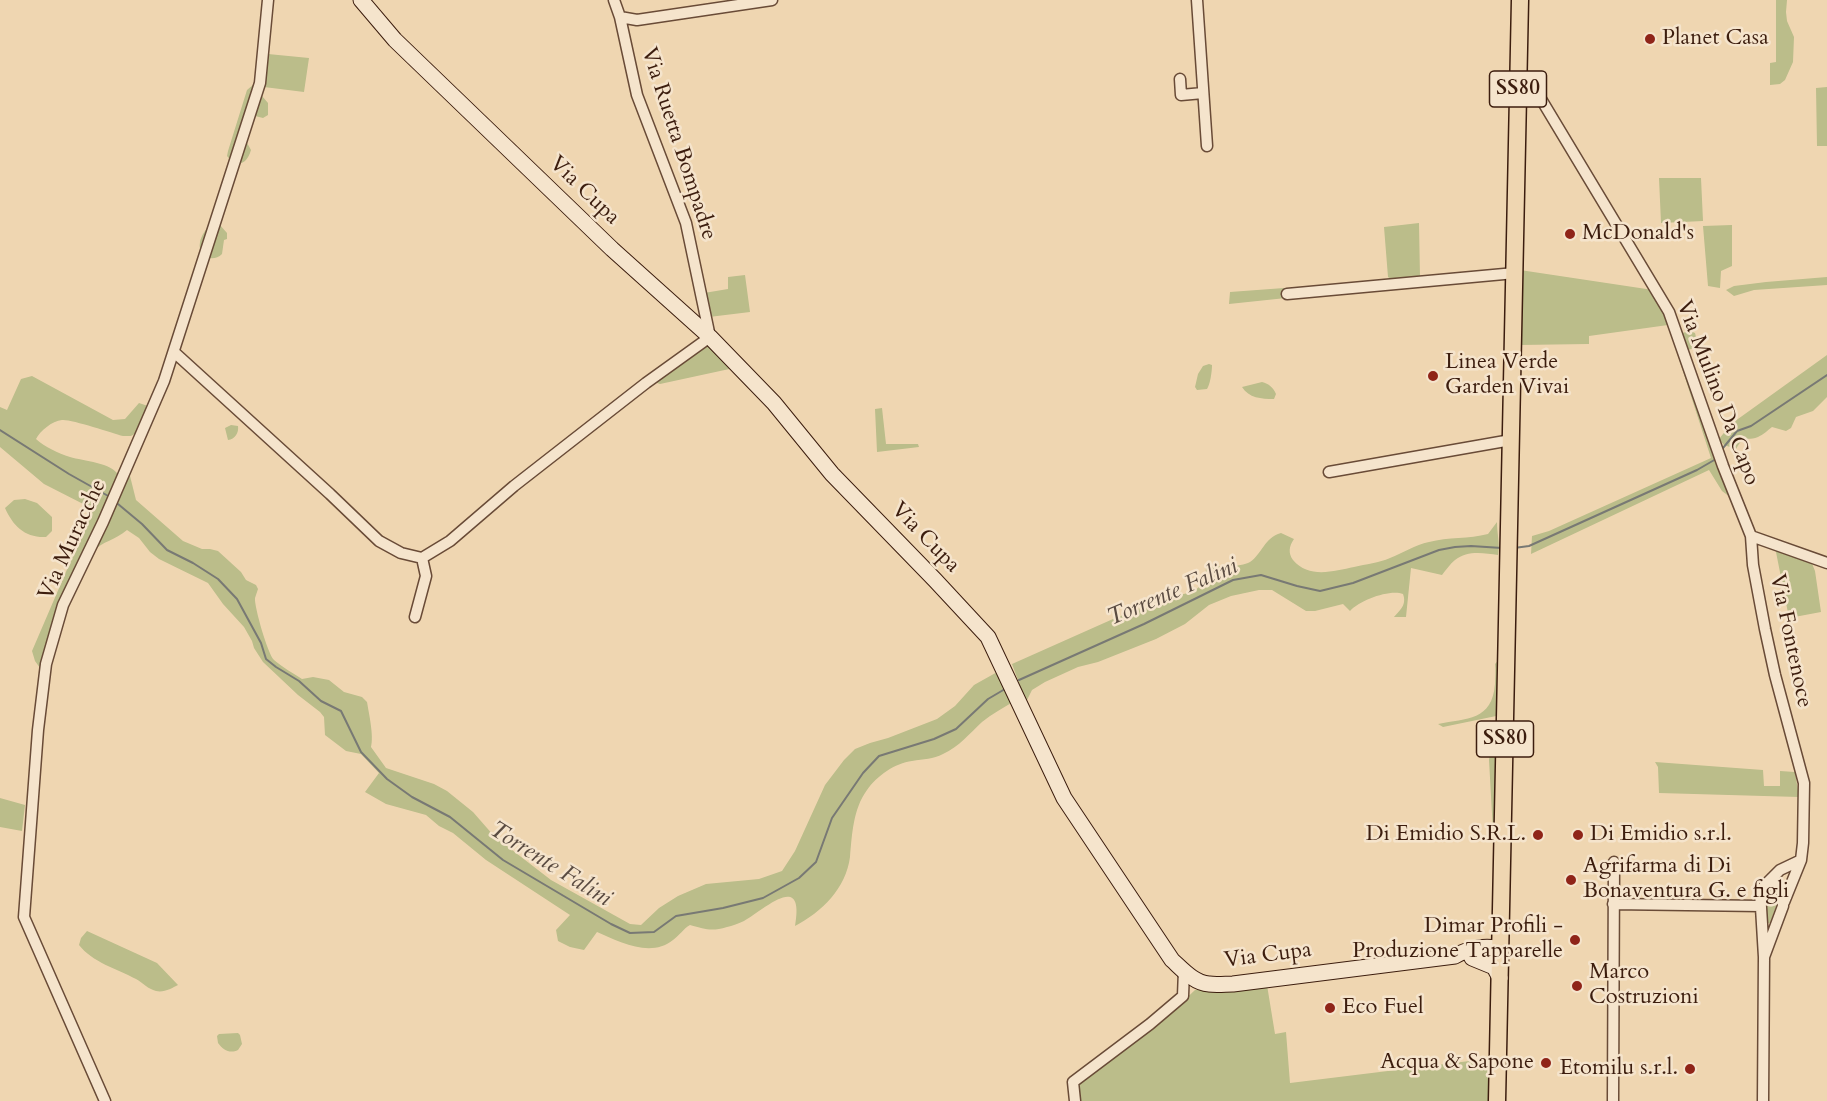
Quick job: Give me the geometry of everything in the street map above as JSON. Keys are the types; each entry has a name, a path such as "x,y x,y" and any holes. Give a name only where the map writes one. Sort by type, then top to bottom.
{"main road":[{"name":"SS80","path":"1497,1101 1520,0"}],"street":[{"name":"Via Muracche","path":"105,1101 24,917 38,730 46,664 63,605 138,445 174,352 260,83 268,0"},
{"name":"Via Cupa","path":"361,0 394,40 612,249 710,336 774,403 832,474 988,637 1064,798 1172,960 1199,982 1233,984 1455,956 1461,958 1474,953 1495,954 1501,950"},
{"name":"Via Ruetta Bompadre","path":"614,0 620,17 637,95 686,223 710,336"},
{"path":"620,17 637,20 772,0"},
{"path":"1197,0 1207,146"},
{"path":"1180,79 1181,95 1203,93"},
{"name":"Via Mulino Da Capo","path":"1518,84 1531,87 1541,99 1669,312 1723,466 1751,536"},
{"path":"1287,294 1515,273"},
{"path":"174,352 379,541 401,553 422,558 450,541 514,486 710,336"},
{"path":"1329,472 1511,441"},
{"path":"1751,536 1827,563"},
{"name":"Via Fontenoce","path":"1751,536 1753,565 1765,629 1804,783 1801,860 1764,957"},
{"path":"415,617 426,576 422,558"},
{"path":"1766,884 1780,870 1801,860"},
{"path":"1613,1101 1614,862"},
{"path":"1766,884 1775,884 1782,888 1783,906"},
{"name":"Via Fontenoce","path":"1763,1101 1764,957 1760,891 1766,884"},
{"path":"1614,904 1761,906"},
{"path":"1474,953 1494,938 1501,919"},
{"name":"Via Cupa","path":"1474,953 1494,967 1500,978"},
{"path":"1075,1101 1073,1082 1183,996 1184,970"}],"green space":[{"path":"1776,0 1787,0 1787,21 1794,37 1793,62 1785,80 1780,84 1770,85 1770,63 1776,62"},
{"path":"268,54 309,58 304,92 264,87 262,96 268,103 268,115 263,118 255,116 246,141 251,150 249,155 241,163 234,163 227,156 247,90 254,84 264,86"},
{"path":"1827,87 1827,146 1817,146 1816,88"},
{"path":"1659,178 1701,178 1703,221 1661,223"},
{"path":"1419,223 1420,277 1392,280 1388,277 1384,227"},
{"path":"219,224 227,233 222,254 214,258 206,257 200,247 201,237 210,225"},
{"path":"1732,225 1732,266 1721,271 1720,288 1708,286 1703,226"},
{"path":"1520,270 1653,290 1668,325 1589,336 1589,344 1520,345"},
{"path":"745,275 750,312 709,317 704,293 728,289 728,277"},
{"path":"1827,277 1827,285 1754,290 1734,296 1726,290 1734,286"},
{"path":"1284,288 1286,298 1229,304 1230,292"},
{"path":"1668,325 1730,497 1722,491 1709,470 1531,554 1532,536 1549,531 1711,458"},
{"path":"1690,331 1695,333 1697,341 1694,348 1688,350 1682,333"},
{"path":"708,341 734,368 660,384 654,382"},
{"path":"1827,355 1827,397 1813,411 1796,417 1791,428 1786,431 1772,427 1758,437 1744,439 1736,449 1724,445 1719,439 1731,424"},
{"path":"1209,364 1212,368 1208,387 1197,390 1195,387 1198,374 1203,366"},
{"path":"32,376 113,420 125,419 139,403 148,406 136,433 131,436 123,436 62,420 47,427 36,439 65,455 110,468 118,475 40,668 32,651 93,509 44,484 0,447 0,407 7,410 21,379"},
{"path":"1262,382 1274,389 1276,394 1274,399 1264,399 1248,394 1242,387"},
{"path":"882,408 886,444 918,444 919,447 877,452 875,409"},
{"path":"231,425 238,426 238,431 235,437 228,440 225,428"},
{"path":"129,472 136,500 183,541 202,549 218,551 241,572 246,580 256,585 258,589 255,598 257,610 265,640 274,660 302,679 313,677 329,680 344,692 362,697 367,702 372,731 371,747 386,768 434,784 447,791 473,812 494,836 551,880 630,924 641,925 659,908 678,896 706,884 759,879 782,871 795,851 825,785 855,749 937,719 955,706 974,685 999,671 1013,702 986,719 949,751 936,757 899,764 876,780 862,797 859,805 844,879 823,906 795,926 796,909 794,900 789,897 781,898 744,921 729,927 712,930 690,925 673,940 655,948 635,946 597,932 584,950 570,947 558,941 556,930 570,915 486,860 453,833 439,826 426,815 386,804 365,792 379,773 361,754 346,751 325,735 324,717 263,662 244,627 208,583 159,559 139,538 127,530 93,552"},
{"path":"25,499 37,503 52,517 52,531 46,537 39,537 21,530 8,514 5,508 14,500"},
{"path":"1497,522 1498,555 1476,553 1465,555 1453,562 1442,575 1411,568 1406,617 1394,617 1402,607 1403,594 1391,593 1375,596 1350,611 1343,604 1306,611 1272,590 1259,590 1231,596 1209,605 1185,624 1156,639 1098,662 1078,667 1045,682 1032,690 1026,702 1012,664 1165,598 1193,592 1205,582 1206,567 1246,564 1258,555 1267,542 1281,533 1294,539 1290,555 1299,566 1306,570 1322,572 1381,561 1429,542 1488,534"},
{"path":"1775,547 1811,561 1815,571 1821,612 1789,618"},
{"path":"1501,657 1501,715 1443,727 1438,724 1476,716 1489,705 1495,684 1495,664"},
{"path":"1500,721 1494,850 1489,760 1493,733 1491,723"},
{"path":"1655,762 1763,770 1764,786 1780,786 1780,771 1795,772 1799,797 1659,793 1658,767"},
{"path":"0,798 25,805 22,831 0,827"},
{"path":"1775,886 1780,895 1770,923 1765,923 1765,890"},
{"path":"87,931 157,963 178,985 165,991 156,991 98,961 79,945"},
{"path":"1267,985 1275,1034 1286,1032 1290,1083 1494,1058 1493,1101 1078,1101 1078,1085 1081,1080 1174,1010 1195,990"},
{"path":"238,1033 242,1044 238,1050 227,1051 218,1043 219,1034"}],"waterway":[{"name":"Torrente Falini","path":"1723,448 1737,431 1751,426 1827,375"},
{"name":"Torrente Falini","path":"0,430 110,497"},
{"name":"Torrente Falini","path":"1514,548 1529,546 1697,470 1716,459"},
{"name":"Torrente Falini","path":"118,504 142,524 167,550 218,579 237,599 261,643 266,659 299,681 321,701 341,711 361,752 387,779 412,797 450,817 503,860 630,933 654,932 676,916 763,898 799,878 816,862 832,818 863,773 879,756 934,739 956,729 988,699 1005,689"},
{"name":"Torrente Falini","path":"1019,680 1144,624 1233,580 1261,575 1320,591 1353,583 1439,550 1471,546 1502,548"}],"place":[{"name":"Planet Casa","path":"1650,39"},
{"name":"McDonald's","path":"1570,234"},
{"name":"Linea Verde Garden Vivai","path":"1433,376"},
{"name":"Di Emidio S.R.L.","path":"1538,835"},
{"name":"Di Emidio s.r.l.","path":"1578,835"},
{"name":"Agrifarma di Di Bonaventura G. e figli","path":"1571,880"},
{"name":"Dimar Profili - Produzione Tapparelle","path":"1575,940"},
{"name":"Marco Costruzioni","path":"1577,986"},
{"name":"Eco Fuel","path":"1330,1008"},
{"name":"Acqua & Sapone","path":"1546,1063"},
{"name":"Etomilu s.r.l.","path":"1690,1069"}]}
